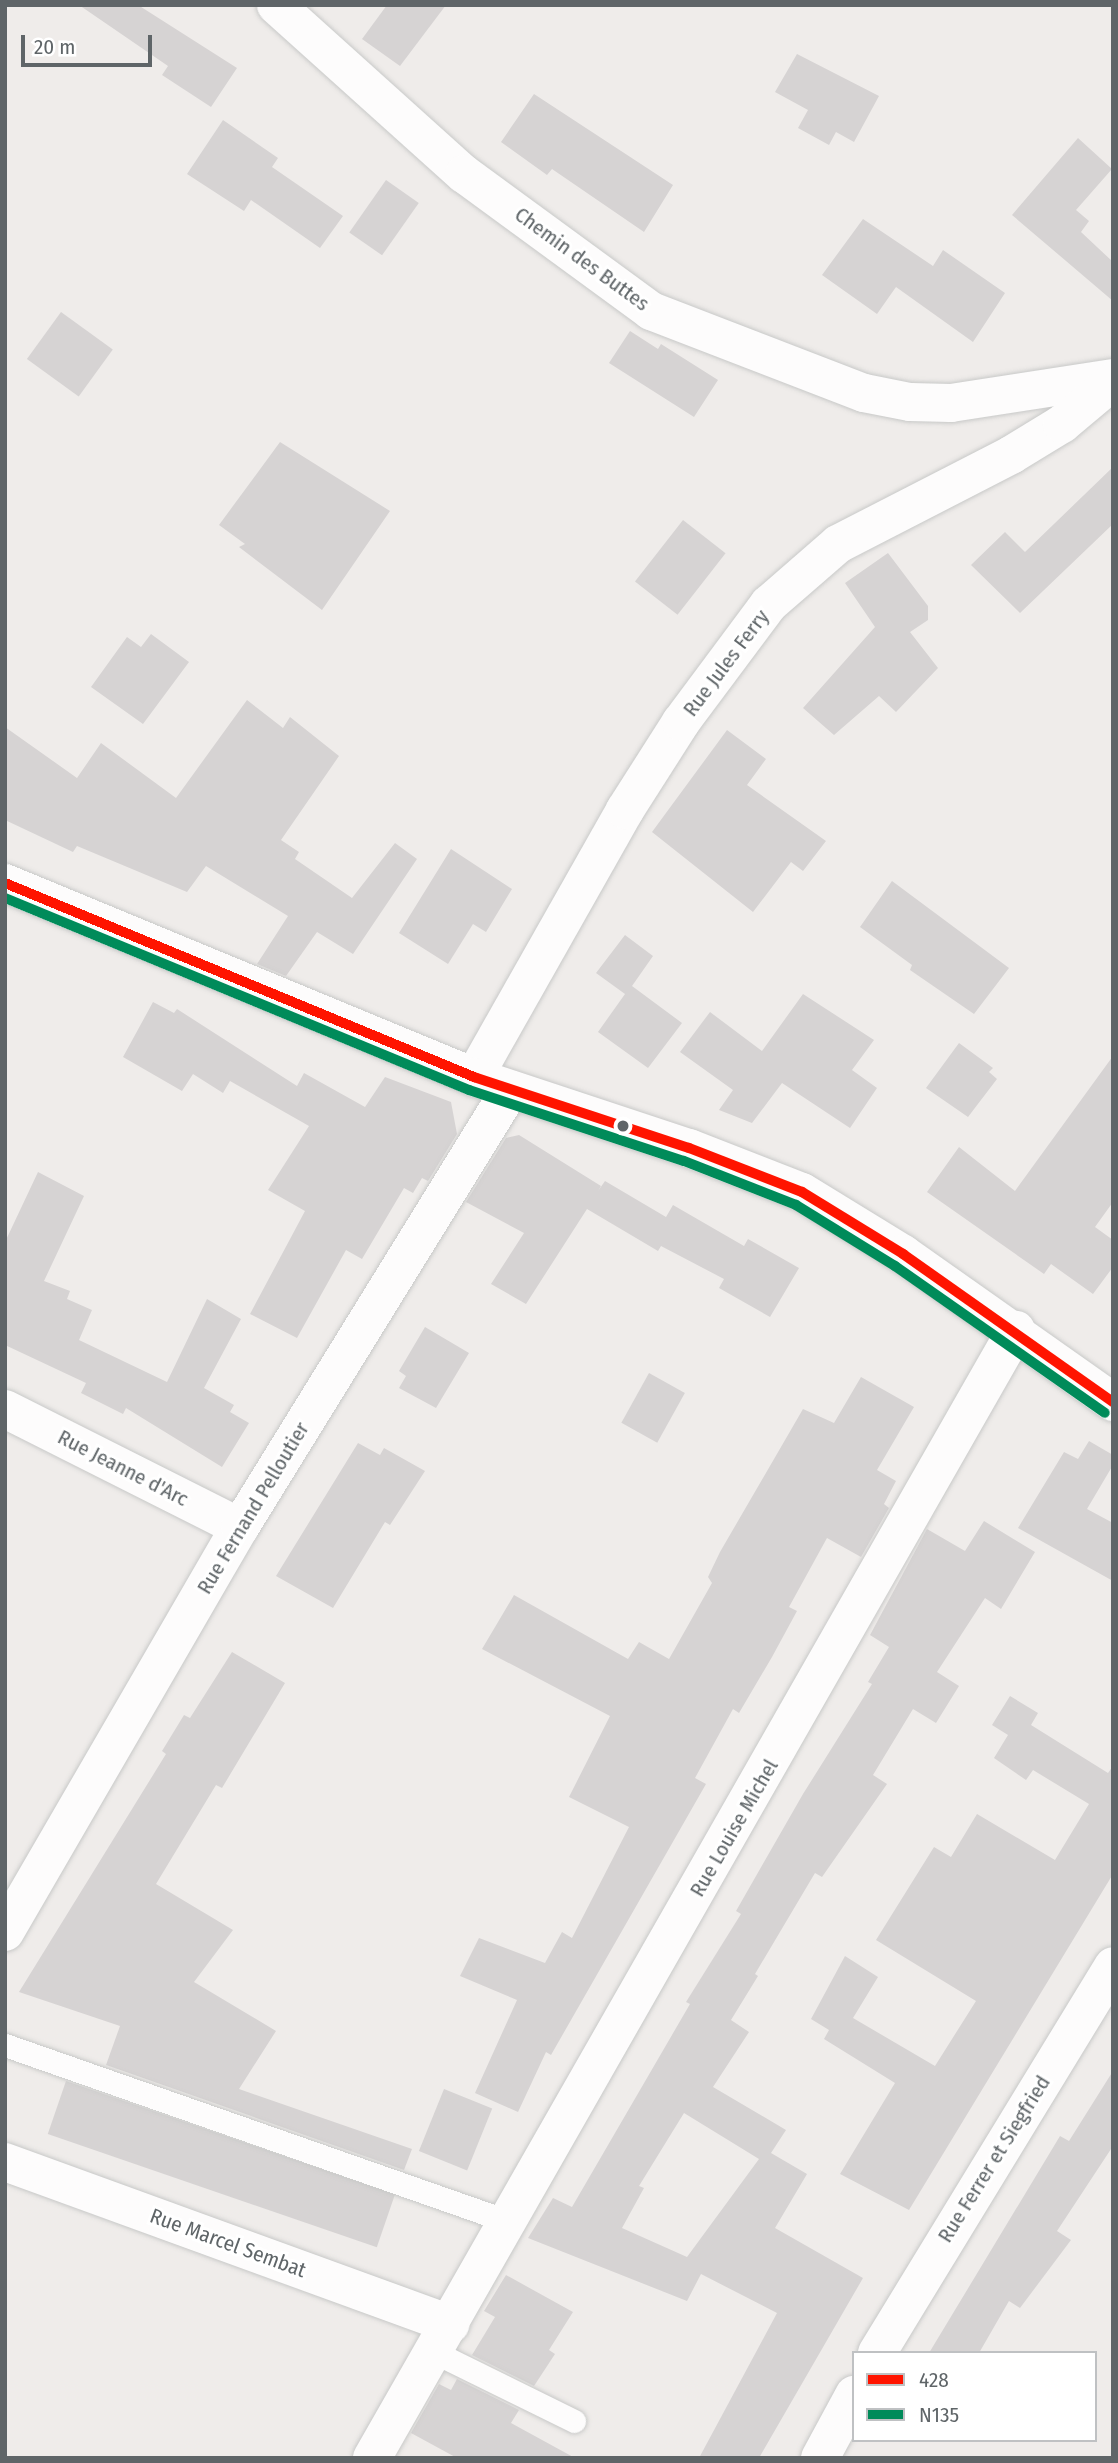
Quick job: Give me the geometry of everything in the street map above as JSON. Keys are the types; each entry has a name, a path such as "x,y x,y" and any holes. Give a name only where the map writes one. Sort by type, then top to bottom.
{"street":[{"name":"Chemin des Buttes","path":"276,5 464,174 651,310 864,393 910,402 951,403 1113,379"},
{"name":"Rue Jules Ferry","path":"474,1077 625,810 681,722 769,604 838,544 1011,456 1062,425 1113,379"},
{"path":"10,891 474,1077 689,1148 802,1192 854,1221 1016,1330 1113,1402"},
{"name":"Rue Fernand Pelloutier","path":"5,1932 240,1527 510,1090"},
{"name":"Rue Louise Michel","path":"376,2457 1016,1330"},
{"name":"Rue Jeanne d'Arc","path":"5,1409 240,1527"},
{"name":"Rue Ferrer et Siegfried","path":"878,2351 1113,1966"},
{"name":"Rue Marcel Sembat","path":"5,2162 442,2338"},
{"path":"820,2458 852,2399"}],"lane":[{"path":"5,2045 510,2222"},
{"path":"442,2338 574,2421"}],"building":[{"path":"79,5 138,5 237,68 211,107 162,75 168,66"},
{"path":"387,5 446,5 400,66 362,39"},
{"path":"797,54 879,96 854,142 836,132 829,145 798,128 808,110 775,92"},
{"path":"534,94 673,185 644,232 552,169 547,175 501,142"},
{"path":"223,120 278,158 272,167 343,216 320,248 251,200 244,211 187,174"},
{"path":"1078,138 1112,169 1076,210 1089,221 1081,232 1113,262 1113,301 1012,215"},
{"path":"386,180 419,203 382,255 349,232"},
{"path":"863,219 933,266 943,250 1005,293 973,342 896,287 877,314 822,275"},
{"path":"61,312 113,350 79,397 27,359"},
{"path":"630,331 658,349 661,344 718,380 694,417 609,363"},
{"path":"280,442 390,511 322,610 239,547 245,544 219,525"},
{"path":"1113,467 1113,524 1020,613 971,565 1005,532 1025,552"},
{"path":"683,520 726,553 678,615 635,581"},
{"path":"888,553 928,606 928,620 910,632 938,668 896,712 879,696 834,735 803,708 875,627 845,583"},
{"path":"151,634 189,662 143,724 91,687 127,637 141,647"},
{"path":"247,700 283,728 290,717 339,756 281,840 299,852 295,859 352,898 395,843 417,859 353,954 317,932 286,976 257,964 288,916 206,866 187,892 77,846 73,852 5,820 5,727 77,778 101,743 176,798"},
{"path":"727,730 766,759 747,785 826,841 803,871 791,862 753,912 652,832"},
{"path":"451,849 512,889 486,932 473,924 448,964 399,933"},
{"path":"892,881 1009,968 974,1014 910,970 912,965 860,927"},
{"path":"625,935 653,956 632,986 682,1023 648,1068 598,1032 625,994 596,973"},
{"path":"803,994 874,1040 852,1070 877,1088 850,1128 782,1083 752,1123 719,1110 733,1090 680,1052 710,1012 762,1051"},
{"path":"153,1002 174,1013 177,1009 297,1086 304,1073 365,1107 385,1077 451,1102 457,1134 428,1181 422,1178 413,1193 404,1188 362,1259 346,1250 297,1338 250,1314 305,1211 268,1190 309,1126 230,1081 223,1093 193,1074 182,1091 123,1057"},
{"path":"959,1043 993,1068 989,1072 997,1079 968,1117 926,1088"},
{"path":"1113,1056 1113,1202 1095,1227 1113,1240 1113,1267 1093,1294 1051,1264 1044,1274 927,1192 959,1147 1015,1191"},
{"path":"519,1135 601,1186 598,1191 605,1181 666,1217 673,1205 744,1246 748,1239 799,1268 770,1317 719,1288 724,1279 661,1246 658,1251 587,1209 526,1304 491,1284 524,1233 466,1202 506,1138"},
{"path":"38,1172 84,1196 44,1281 70,1291 67,1299 92,1310 79,1340 167,1382 207,1299 241,1319 204,1388 234,1405 230,1412 249,1423 222,1467 126,1408 123,1414 81,1393 86,1383 5,1345 5,1242"},
{"path":"425,1327 469,1353 436,1408 399,1388 406,1376 399,1371"},
{"path":"649,1373 685,1393 657,1443 621,1423"},
{"path":"861,1377 914,1407 877,1470 896,1481 884,1504 889,1508 861,1557 827,1538 789,1607 797,1611 772,1657 739,1713 733,1709 695,1778 706,1784 551,2055 546,2052 518,2112 475,2093 517,2000 460,1976 479,1938 545,1963 562,1932 572,1938 629,1827 569,1797 610,1716 482,1649 514,1595 628,1659 639,1642 669,1659 712,1583 708,1577 720,1552 803,1409 834,1423"},
{"path":"1089,1441 1113,1455 1113,1465 1087,1509 1113,1523 1113,1581 1018,1528 1064,1452 1078,1459"},
{"path":"358,1443 380,1455 384,1448 425,1471 390,1525 385,1522 333,1608 276,1576"},
{"path":"984,1521 1035,1552 1001,1609 985,1598 937,1672 959,1686 936,1723 913,1709 873,1775 887,1784 822,1877 815,1873 755,1974 758,1976 731,2020 749,2032 713,2087 786,2130 771,2153 807,2174 775,2228 863,2278 759,2458 699,2458 777,2313 701,2274 687,2301 528,2238 553,2198 572,2207 690,2004 686,2002 741,1914 736,1911 803,1794 872,1684 868,1682 889,1647 870,1635 927,1529 965,1551","holes":["684,2113 759,2159 687,2257 622,2228 644,2188 639,2186"]},
{"path":"232,1652 285,1683 222,1788 216,1785 156,1884 233,1930 194,1982 276,2031 239,2089 412,2149 404,2170 106,2065 120,2026 19,1992 166,1754 162,1751 184,1715 190,1718"},
{"path":"1010,1696 1038,1713 1031,1725 1108,1773 1113,1766 1113,1874 909,2210 840,2174 895,2083 824,2039 829,2030 811,2019 845,1956 878,1977 853,2018 935,2066 976,2001 876,1940 934,1847 951,1857 977,1814 1055,1860 1089,1804 1033,1770 1026,1780 994,1758 1008,1735 992,1725"},
{"path":"1113,2071 1113,2146 1057,2231 1071,2240 1020,2308 1009,2301 980,2351 930,2351 1060,2136 1069,2141"},
{"path":"66,2081 395,2194 377,2247 48,2134"},
{"path":"444,2089 492,2108 467,2171 419,2151"},
{"path":"506,2275 573,2312 549,2350 555,2354 534,2386 472,2355 495,2317 484,2311"},
{"path":"457,2379 519,2410 511,2423 575,2458 457,2458 411,2433 439,2384 451,2390"}],"transit line":[{"name":"428","path":"5,883 474,1077 689,1148 802,1192 903,1254 1113,1402"},
{"name":"N135","path":"5,898 469,1090 684,1161 796,1205 895,1266 1105,1413"}]}
